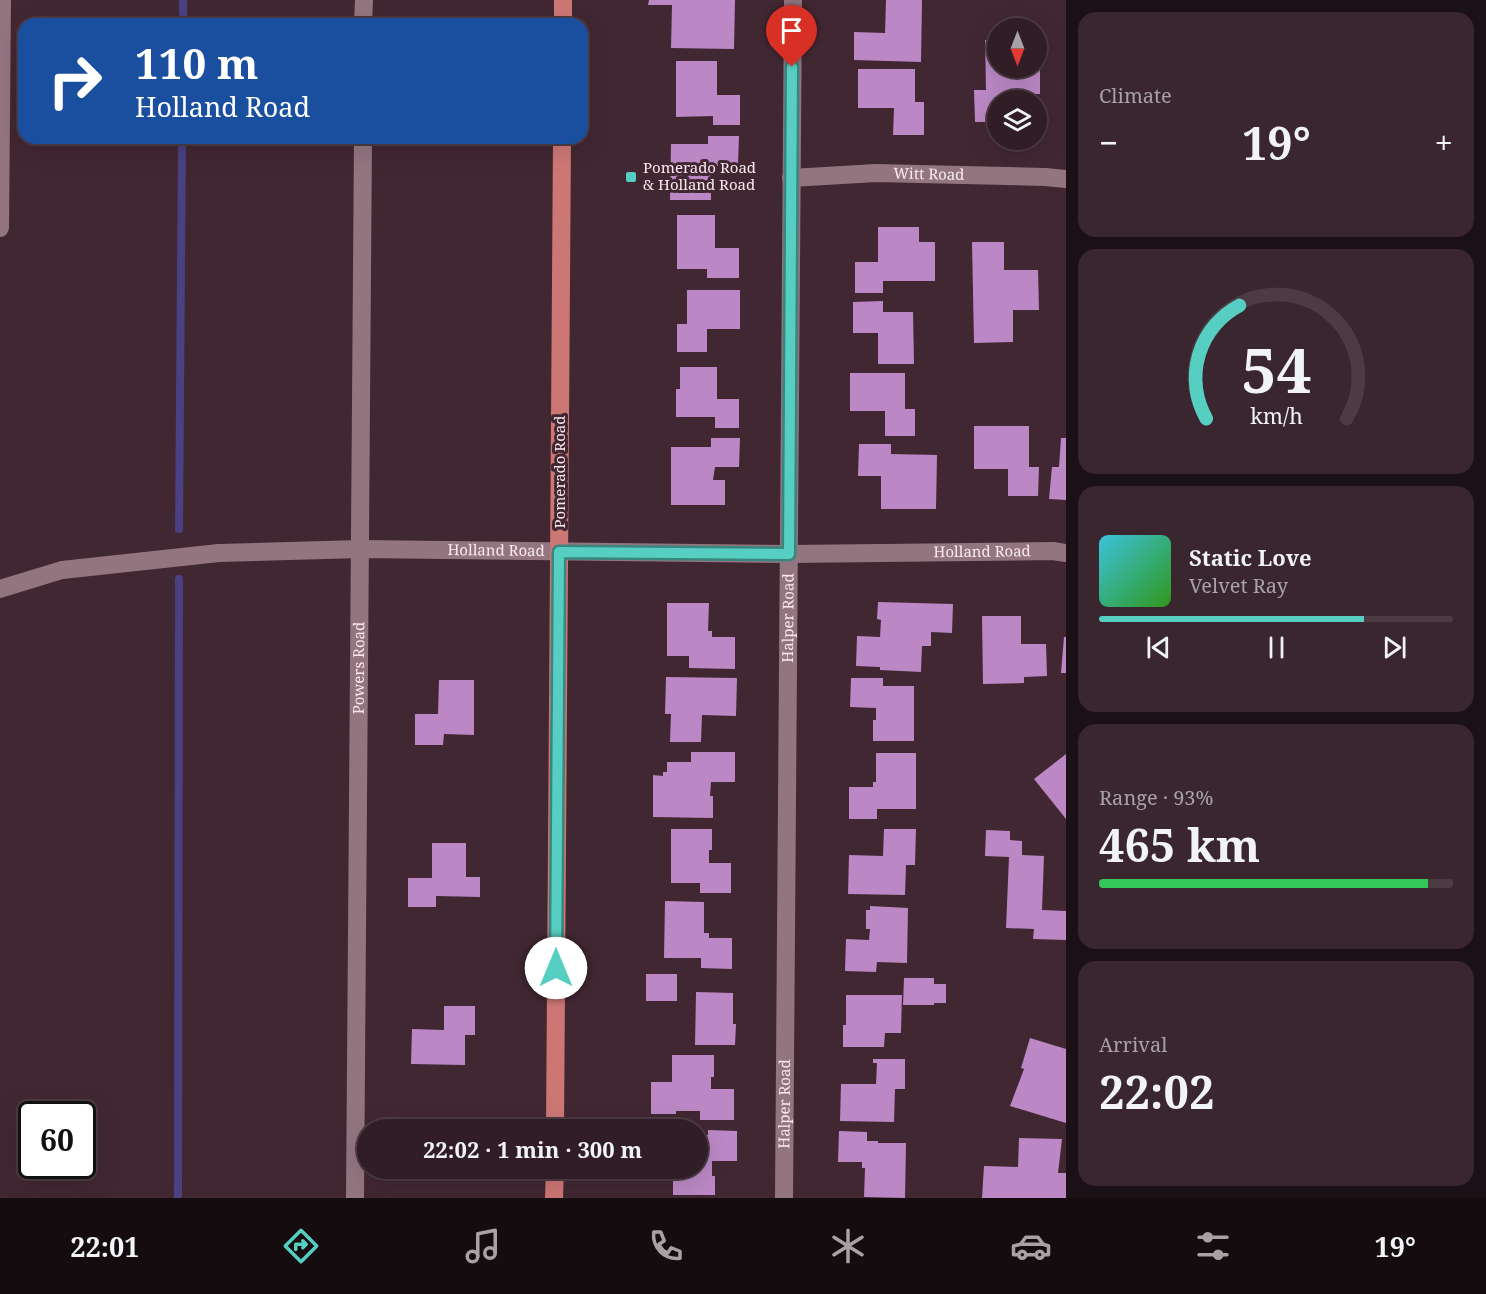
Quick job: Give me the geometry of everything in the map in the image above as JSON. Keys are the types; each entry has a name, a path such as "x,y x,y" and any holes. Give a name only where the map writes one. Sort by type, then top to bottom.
{"main road":[{"path":"563,0 563,18"},
{"name":"Pomerado Road","path":"555,1119 562,144"},
{"path":"555,1179 555,1198"}],"street":[{"path":"0,228 2,0"},
{"path":"363,18 364,0"},
{"name":"Halper Road","path":"784,1198 793,0"},
{"name":"Powers Road","path":"355,1198 363,144"},
{"name":"Witt Road","path":"791,178 876,173 1045,177 1066,180"},
{"name":"Holland Road","path":"0,589 62,570 219,553 360,549 789,554 1053,550 1066,553"}],"building":[{"path":"649,0 735,0 734,49 671,48 672,5 648,5"},
{"path":"886,0 922,0 921,62 854,60 854,32 885,33"},
{"path":"985,40 987,40 987,78 1040,78 1040,90 987,90 987,122 975,122 974,90 986,90"},
{"path":"676,61 717,61 717,95 740,95 740,125 713,125 713,116 676,117"},
{"path":"858,69 915,69 915,102 924,102 924,135 893,135 894,108 858,108"},
{"path":"708,136 739,136 738,166 711,166 711,200 670,200 671,144 708,144"},
{"path":"677,215 715,215 715,248 739,248 739,278 707,278 707,269 677,269"},
{"path":"878,227 919,227 919,242 935,242 935,281 883,281 883,293 855,293 855,262 878,262"},
{"path":"972,242 1004,242 1004,270 1038,270 1039,310 1013,310 1013,342 974,343"},
{"path":"687,290 740,290 740,329 707,329 707,352 677,352 677,324 687,324"},
{"path":"883,301 883,312 913,312 914,364 878,364 878,333 853,333 853,302"},
{"path":"680,367 717,367 717,399 739,399 739,428 715,428 715,417 676,417 676,389 680,389"},
{"path":"850,373 905,373 905,409 915,409 915,436 885,436 885,411 850,411"},
{"path":"974,426 1029,426 1029,467 1039,467 1038,496 1008,496 1008,469 974,469"},
{"path":"711,438 740,438 739,467 715,467 713,480 725,480 725,505 671,505 671,447 711,447"},
{"path":"1061,438 1066,438 1066,500 1049,499 1052,467 1059,467"},
{"path":"859,444 891,444 891,454 937,455 936,509 881,509 881,476 858,476"},
{"path":"878,602 953,604 952,633 931,632 931,646 922,646 921,672 856,666 857,636 880,637 881,620 877,619"},
{"path":"667,603 709,603 708,631 712,631 712,637 735,637 735,669 689,668 689,656 667,656"},
{"path":"982,616 1021,616 1021,644 1046,644 1047,676 1024,677 1024,683 983,684"},
{"path":"1064,637 1066,637 1066,673 1061,673"},
{"path":"666,677 737,678 736,716 702,715 701,742 670,742 671,714 665,714"},
{"path":"851,678 883,678 883,686 914,686 914,741 873,741 873,720 876,720 876,708 850,707"},
{"path":"439,680 474,680 474,735 444,734 443,745 415,745 415,714 438,714"},
{"path":"691,752 735,752 735,782 711,782 713,818 653,817 653,775 663,776 663,772 667,772 667,762 691,762"},
{"path":"876,753 916,753 916,809 877,809 877,819 849,819 849,787 873,787 873,782 876,782"},
{"path":"1066,754 1066,819 1034,779"},
{"path":"671,829 712,829 712,850 709,850 709,863 731,863 731,893 700,893 700,883 671,883"},
{"path":"884,829 916,829 915,865 906,865 905,895 848,894 849,855 883,856"},
{"path":"986,830 1010,831 1010,840 1022,841 1022,855 1044,856 1042,910 1066,911 1066,940 1033,939 1034,929 1006,928 1009,857 985,856"},
{"path":"432,843 466,843 466,877 480,877 480,897 436,896 436,907 408,907 408,878 432,878"},
{"path":"665,901 704,902 704,933 709,933 709,938 732,938 732,969 701,968 701,958 664,958"},
{"path":"870,906 908,908 907,963 877,962 876,972 845,971 846,939 869,940 870,929 866,929 866,910 870,910"},
{"path":"646,974 677,974 677,1001 646,1001"},
{"path":"904,978 934,978 934,984 946,984 946,1003 903,1005"},
{"path":"696,992 733,993 733,1024 736,1024 735,1045 695,1045"},
{"path":"846,995 902,995 901,1033 885,1033 884,1047 843,1047"},
{"path":"444,1006 475,1006 475,1035 465,1035 465,1065 411,1064 412,1029 444,1030"},
{"path":"1030,1038 1066,1049 1066,1123 1010,1106 1024,1069 1021,1068"},
{"path":"672,1055 714,1055 714,1077 711,1077 711,1089 734,1089 734,1120 700,1119 700,1111 651,1114 651,1082 672,1082"},
{"path":"873,1059 905,1059 905,1089 895,1089 894,1122 840,1121 841,1084 876,1084 877,1063 873,1063"},
{"path":"708,1130 737,1131 737,1161 712,1161 715,1195 673,1195 673,1179 708,1179"},
{"path":"839,1131 867,1132 867,1141 878,1141 878,1143 906,1143 905,1198 864,1197 865,1168 862,1168 862,1162 838,1162"},
{"path":"1019,1138 1062,1139 1058,1173 1066,1173 1066,1198 982,1198 984,1166 1018,1167"}],"waterway":[{"path":"183,0 183,18"},
{"path":"179,529 182,144"},
{"path":"178,1198 179,579"}],"place":[{"name":"Pomerado Road & Holland Road","path":"631,177"}],"route":[{"path":"556,968 559,552 789,554 792,67"}]}
